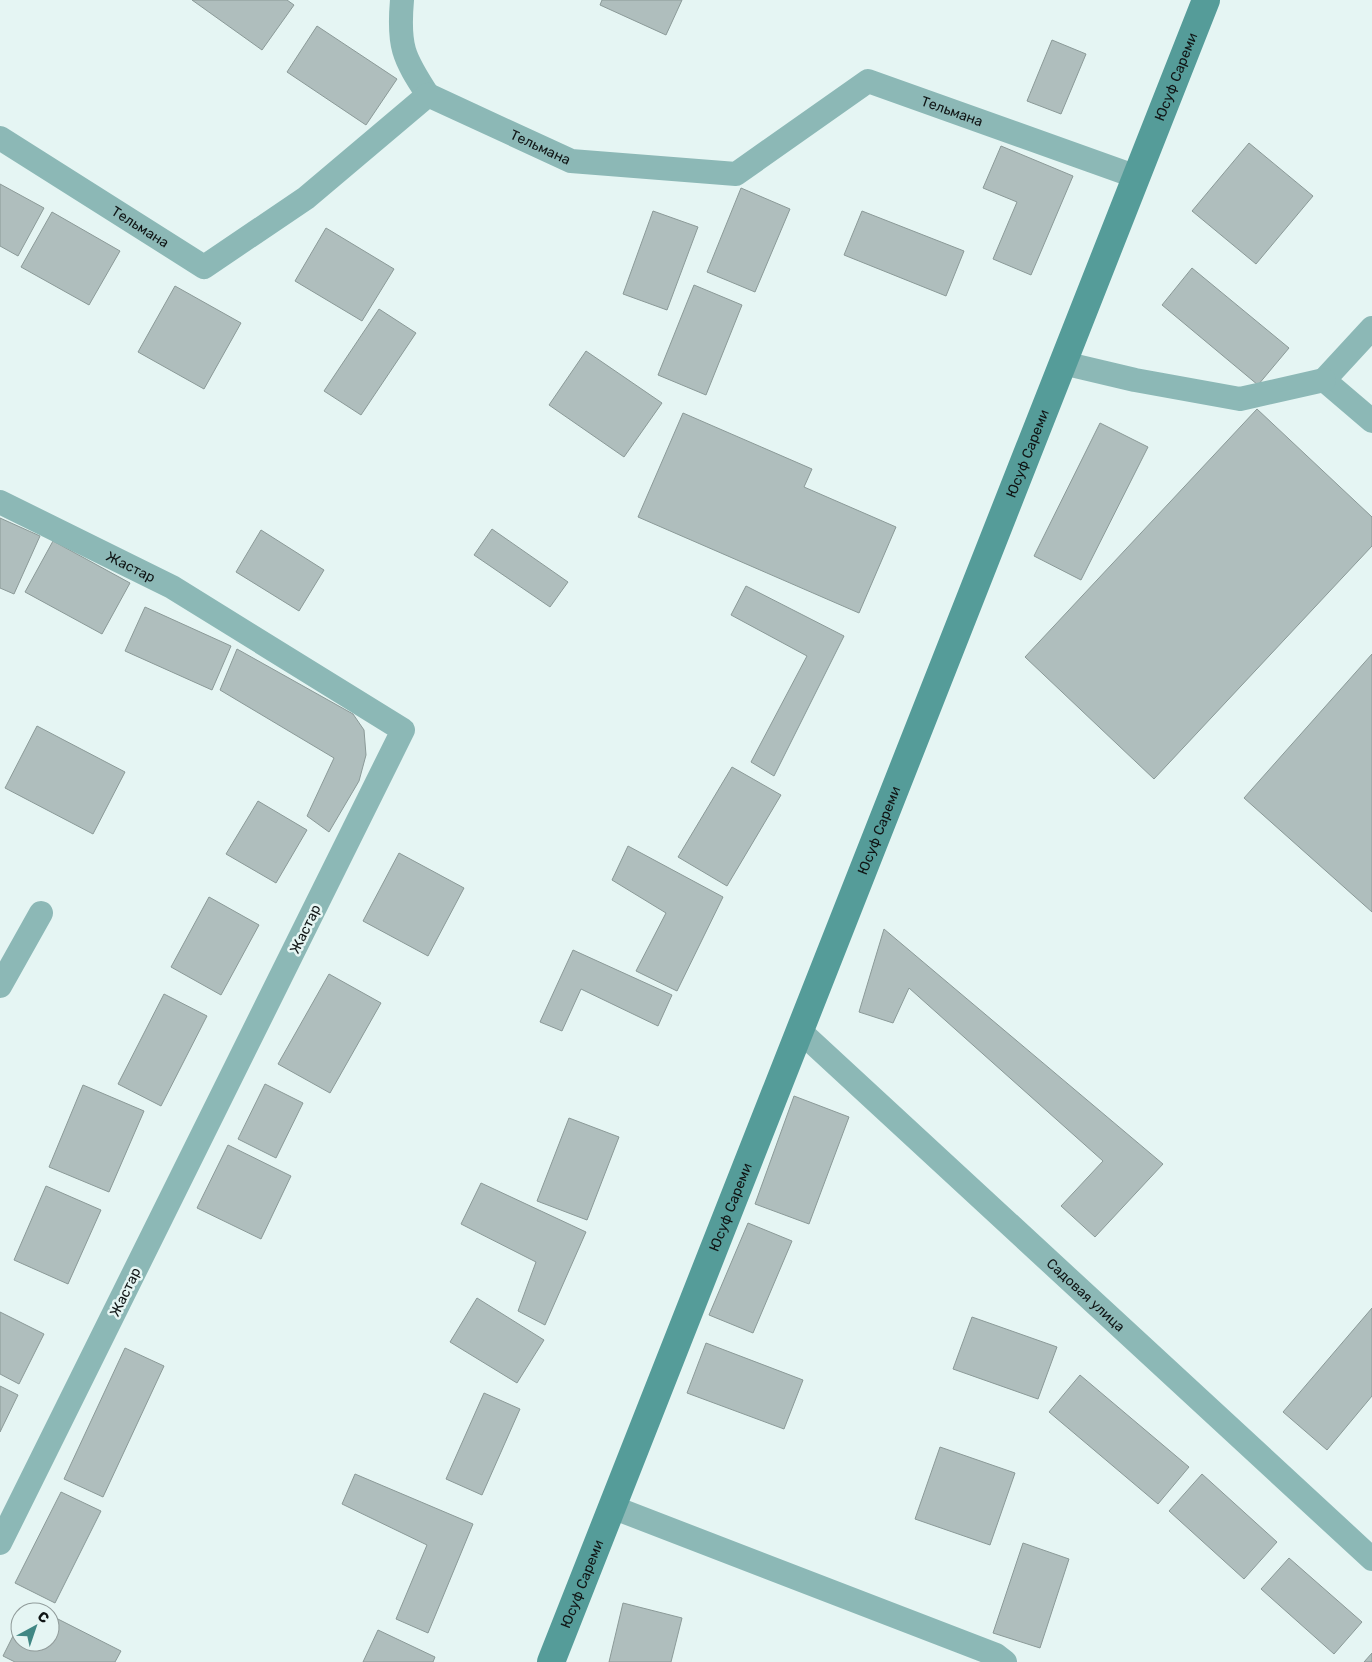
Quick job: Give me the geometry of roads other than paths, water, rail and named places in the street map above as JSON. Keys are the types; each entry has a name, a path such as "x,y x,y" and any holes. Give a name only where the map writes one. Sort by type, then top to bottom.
{"main road":[{"name":"Юсуф Сареми","path":"551,1662 1206,0"}],"street":[{"path":"402,0 400,30 407,63 428,95"},
{"name":"Тельмана","path":"0,138 204,267 306,198 428,95 571,161 736,174 868,81 1137,177"},
{"path":"1063,362 1135,380 1240,399 1324,380 1372,328"},
{"path":"1324,380 1372,421"},
{"name":"Жастар","path":"0,502 172,587 404,730 0,1544"},
{"path":"0,986 40,913"},
{"name":"Садовая улица","path":"800,1031 1372,1559"},
{"path":"612,1507 996,1655 1005,1662"}]}
